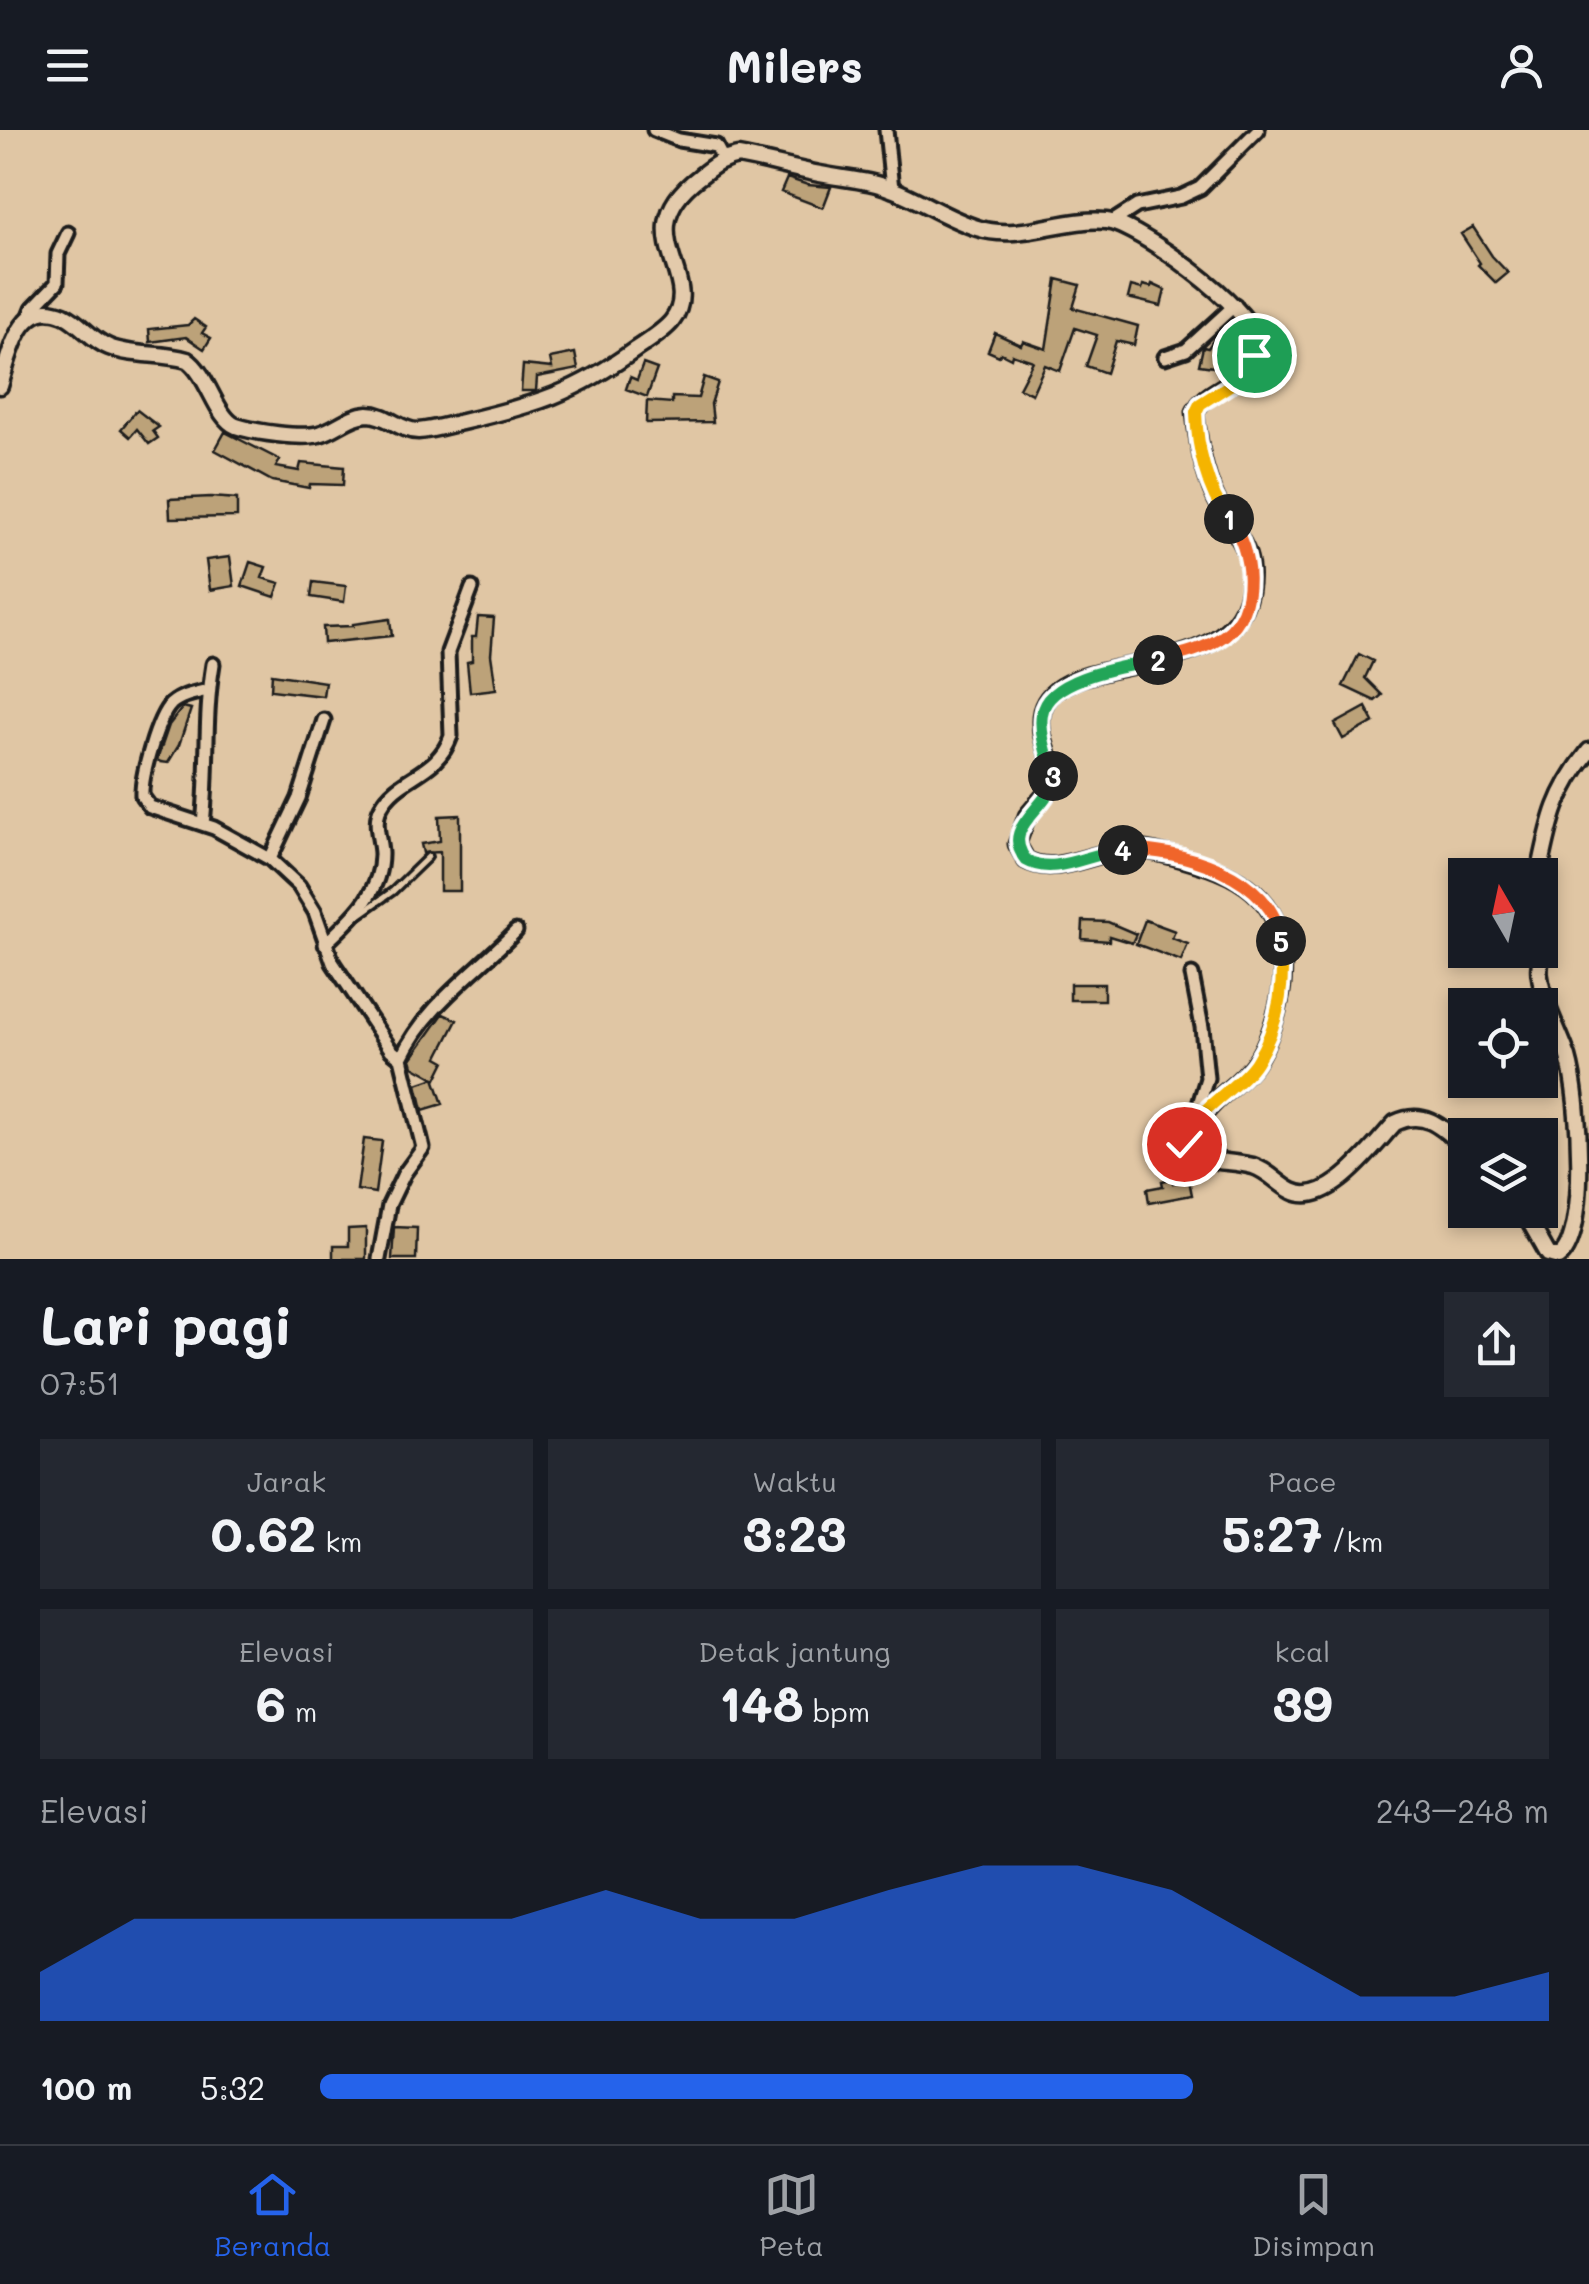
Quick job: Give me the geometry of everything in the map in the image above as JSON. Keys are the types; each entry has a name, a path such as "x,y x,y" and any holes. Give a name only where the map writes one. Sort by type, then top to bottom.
{"street":[{"path":"654,130 680,140 716,146 723,159"},
{"path":"886,130 892,189"},
{"path":"29,318 44,314 64,316 90,337 115,350 187,360 196,366 219,407 236,426 314,435 371,414 416,431 550,400 596,378 672,320 681,296 666,240 669,209 680,194 723,159 738,156 892,189 980,229 1013,232 1112,222 1137,206 1180,197 1200,188 1258,130"},
{"path":"1112,222 1170,255 1236,305 1255,332 1254,355 1238,380 1200,404 1196,412 1207,474 1221,509 1246,548 1250,565 1248,593 1225,635 1184,654 1080,679 1046,702 1042,733 1053,786 1027,816 1017,844 1026,860 1048,868 1109,851 1171,855 1226,872 1248,884 1273,912 1279,927 1283,969 1280,1005 1255,1064 1192,1128 1184,1148 1200,1158 1252,1166 1305,1195 1322,1192 1341,1180 1394,1123 1405,1118 1428,1119 1448,1132"},
{"path":"0,386 17,332 57,283 58,254 68,233"},
{"path":"1165,357 1186,350 1236,305"},
{"path":"325,944 352,918 378,880 381,848 377,818 382,806 401,786 431,768 447,748 451,736 448,652 472,588"},
{"path":"202,824 208,690 213,664"},
{"path":"208,690 180,698 167,709 142,788 144,802 202,824 270,859 298,886 315,912 332,962 391,1050 401,1058 423,1148 404,1174 389,1206 378,1257"},
{"path":"270,859 299,798 324,720"},
{"path":"1542,858 1552,812 1575,768 1589,752"},
{"path":"401,1058 413,1034 445,996 516,931"},
{"path":"1533,1228 1548,1254 1567,1254 1576,1241 1586,1204 1586,1148 1580,1102 1562,1040 1548,1009 1540,968"},
{"path":"1192,975 1206,1078 1192,1128"}],"lane":[{"path":"352,918 370,909 428,857"}],"building":[{"path":"787,178 831,187 823,208 781,192"},
{"path":"1473,227 1508,273 1496,283 1478,265 1461,234"},
{"path":"1057,279 1080,285 1073,308 1138,326 1134,345 1116,341 1106,373 1086,366 1097,335 1075,328 1060,371 1045,365 1032,394 1019,388 1033,361 988,351 995,333 1021,345 1023,341 1046,349"},
{"path":"1143,285 1165,290 1161,306 1128,298 1131,286 1142,289"},
{"path":"194,319 206,327 202,333 211,338 204,349 186,337 150,342 149,329 188,325"},
{"path":"1218,333 1231,336 1221,368 1199,365 1203,347 1208,348"},
{"path":"575,353 578,369 537,377 536,391 521,391 523,365 552,368 550,358"},
{"path":"643,364 657,369 647,397 626,389 630,377 637,380"},
{"path":"704,377 718,382 711,404 713,422 646,423 647,401 672,403 672,397 698,398"},
{"path":"137,410 159,427 153,431 158,438 149,444 137,429 130,437 121,429"},
{"path":"225,432 280,460 276,467 299,471 301,463 344,467 343,485 310,484 309,488 272,481 215,450"},
{"path":"169,499 237,499 237,517 170,518"},
{"path":"230,557 234,586 210,590 206,560"},
{"path":"250,562 266,567 262,578 280,583 275,597 242,586"},
{"path":"313,582 346,586 344,602 311,597"},
{"path":"478,617 494,618 491,655 496,689 470,692 467,662 472,661 472,637 476,637"},
{"path":"390,619 392,636 324,643 323,627"},
{"path":"1359,654 1373,661 1365,678 1382,695 1375,701 1343,686"},
{"path":"272,674 325,682 323,696 271,690"},
{"path":"183,707 191,709 179,745 168,763 161,762 157,760 169,725"},
{"path":"1366,707 1374,722 1343,739 1335,724"},
{"path":"460,815 460,891 440,891 440,852 423,853 421,844 440,841 439,816"},
{"path":"1145,920 1175,931 1172,938 1188,944 1181,961 1136,944"},
{"path":"1083,921 1108,922 1136,934 1132,943 1109,936 1109,941 1082,939"},
{"path":"1070,984 1104,984 1104,1000 1070,1000"},
{"path":"443,1014 457,1020 438,1057 445,1061 436,1079 413,1066 411,1059"},
{"path":"434,1078 443,1104 423,1110 417,1084"},
{"path":"364,1139 382,1141 375,1193 357,1190"},
{"path":"1172,1179 1173,1183 1189,1180 1192,1195 1149,1203 1147,1189 1163,1186 1162,1181"},
{"path":"394,1227 417,1228 416,1259 392,1259"},
{"path":"366,1228 366,1259 333,1259 333,1246 348,1246 348,1229"}],"route":[{"path":"1184,1144 1186,1136 1215,1101 1255,1064 1280,1005 1283,969 1279,927 1273,912 1248,884 1226,872 1171,855 1109,851 1048,868 1026,860 1017,844 1027,816 1053,786 1042,733 1046,702 1080,679 1184,654 1225,635 1234,625 1248,593 1250,565 1246,548 1221,509 1207,474 1196,412 1197,406 1238,380 1254,355"}]}
